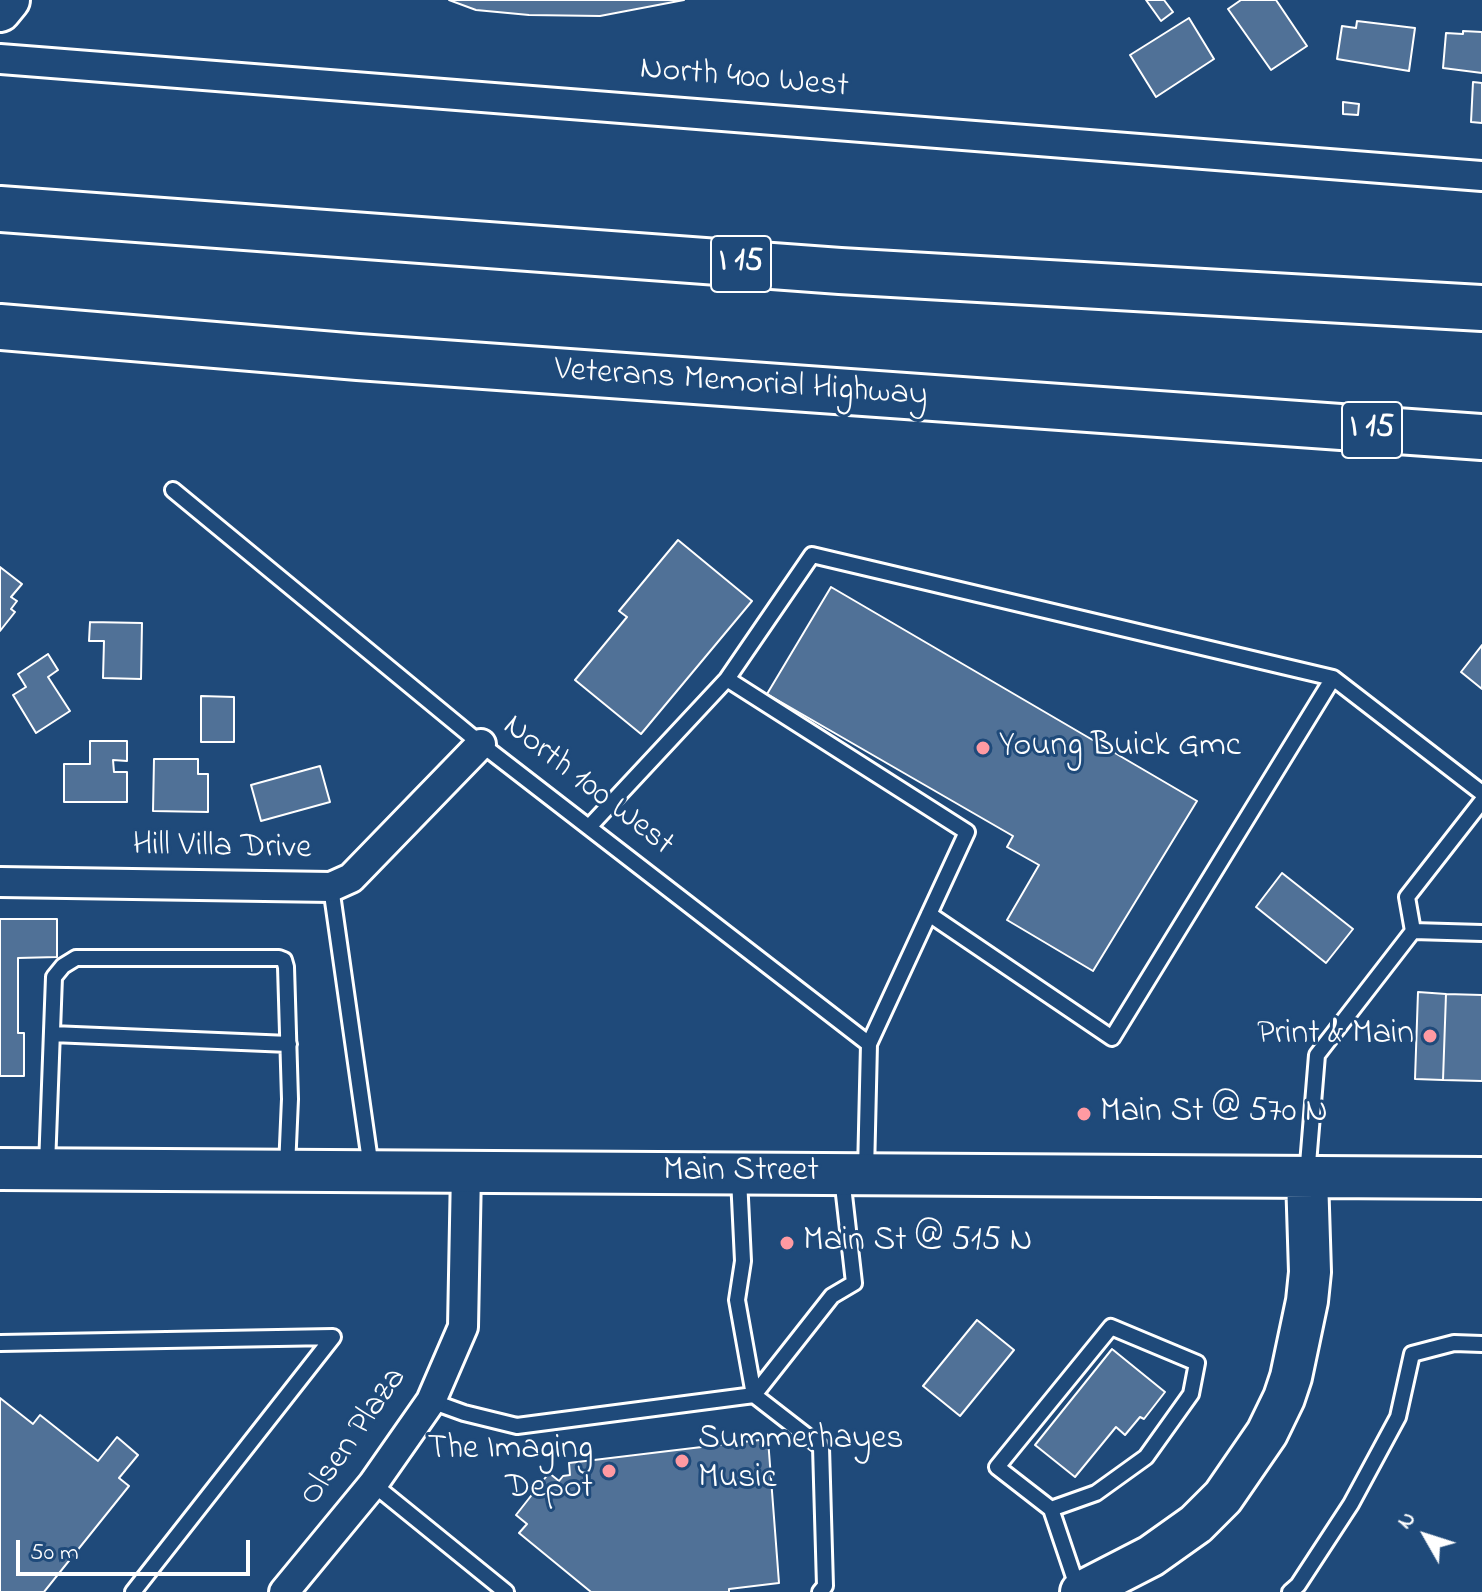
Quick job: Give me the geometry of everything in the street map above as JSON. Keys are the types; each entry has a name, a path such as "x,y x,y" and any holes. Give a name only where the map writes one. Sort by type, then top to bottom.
{"highway":[{"name":"I 15","path":"0,209 840,271 1482,308"},
{"name":"Veterans Memorial Highway","path":"0,327 706,383 1482,437"}],"main road":[{"path":"0,11 9,0"},
{"name":"Main Street","path":"0,1169 1482,1178"},
{"path":"1080,1592 1151,1556 1196,1524 1229,1490 1267,1433 1291,1377 1307,1301 1310,1272 1307,1177"}],"street":[{"name":"North 400 West","path":"0,59 1482,176"},
{"name":"Hill Villa Drive","path":"0,882 331,887 351,878 481,744"},
{"name":"Olsen Plaza","path":"284,1592 373,1484 431,1401 463,1327 466,1171"}],"lane":[{"name":"North 100 West","path":"173,490 481,744 869,1044"},
{"path":"589,827 727,679 812,555 1333,678 1482,793"},
{"path":"929,914 1112,1038 1333,678"},
{"path":"431,1401 517,1426 754,1395 832,1296 854,1283 854,1173 869,1044 967,832 727,679"},
{"path":"1307,1177 1317,1055 1413,931 1407,897 1482,801"},
{"path":"331,887 372,1171"},
{"path":"1413,931 1482,933"},
{"path":"47,1169 54,977 63,966 76,958 279,958 284,960 286,967 289,1044 287,1172"},
{"path":"52,1034 289,1044"},
{"path":"739,1173 743,1261 737,1300 754,1395 821,1447 825,1586 820,1592"},
{"path":"1051,1509 1096,1493 1146,1457 1191,1394 1197,1363 1111,1327 997,1467 1051,1509 1080,1592"},
{"path":"0,1343 333,1337 133,1592"},
{"path":"1290,1592 1298,1585 1351,1504 1398,1417 1412,1354 1454,1343 1482,1344"},
{"path":"373,1484 506,1592"}],"building":[{"path":"449,0 684,0 600,16 529,15 476,10"},
{"path":"1146,0 1164,0 1173,12 1161,21"},
{"path":"1241,0 1276,0 1307,46 1271,70 1228,9"},
{"path":"1189,18 1214,59 1156,97 1130,55"},
{"path":"1357,21 1415,28 1409,71 1337,59 1342,26 1356,28"},
{"path":"1463,31 1482,32 1482,73 1443,68 1446,33 1463,34"},
{"path":"1473,82 1482,83 1482,123 1471,122"},
{"path":"1343,102 1359,104 1358,115 1343,114"},
{"path":"678,540 752,601 641,734 575,680 627,617 619,611"},
{"path":"0,567 22,584 11,597 17,601 11,609 15,612 0,631"},
{"name":"Young Buick Gmc","path":"831,587 1197,801 1093,971 1007,920 1039,865 1007,847 1013,836 767,694"},
{"path":"90,622 142,623 141,679 103,678 104,641 89,641"},
{"path":"1482,645 1482,689 1461,672"},
{"path":"48,654 58,670 48,677 70,711 36,733 13,695 26,687 18,674"},
{"path":"201,696 234,697 234,742 201,742"},
{"path":"90,741 127,741 127,761 113,760 114,772 127,772 127,802 64,802 64,764 90,764"},
{"path":"154,759 198,759 198,774 208,774 208,812 153,811"},
{"path":"320,766 330,802 261,821 251,785"},
{"path":"1282,873 1353,929 1326,963 1256,907"},
{"path":"0,919 57,919 57,957 18,958 18,1033 24,1033 24,1076 0,1076"},
{"name":"Print & Main","path":"1418,992 1446,994 1443,1080 1415,1079"},
{"path":"1446,994 1482,995 1482,1081 1443,1080"},
{"path":"977,1320 1014,1350 960,1416 923,1386"},
{"path":"1112,1349 1165,1392 1144,1419 1140,1417 1125,1435 1116,1427 1075,1477 1035,1445"},
{"path":"0,1398 33,1424 40,1415 98,1461 117,1437 138,1455 119,1478 129,1486 44,1592 0,1592"},
{"path":"768,1439 779,1583 729,1589 729,1592 591,1592 519,1533 527,1524 516,1515 549,1473 559,1481 563,1476 570,1475 569,1463"}],"place":[{"name":"Young Buick Gmc","path":"983,748"},
{"name":"Print & Main","path":"1430,1036"},
{"name":"Main St @ 570 N","path":"1084,1114"},
{"name":"Main St @ 515 N","path":"787,1243"},
{"name":"Summerhayes Music","path":"682,1461"},
{"name":"The Imaging Depot","path":"609,1471"}]}
